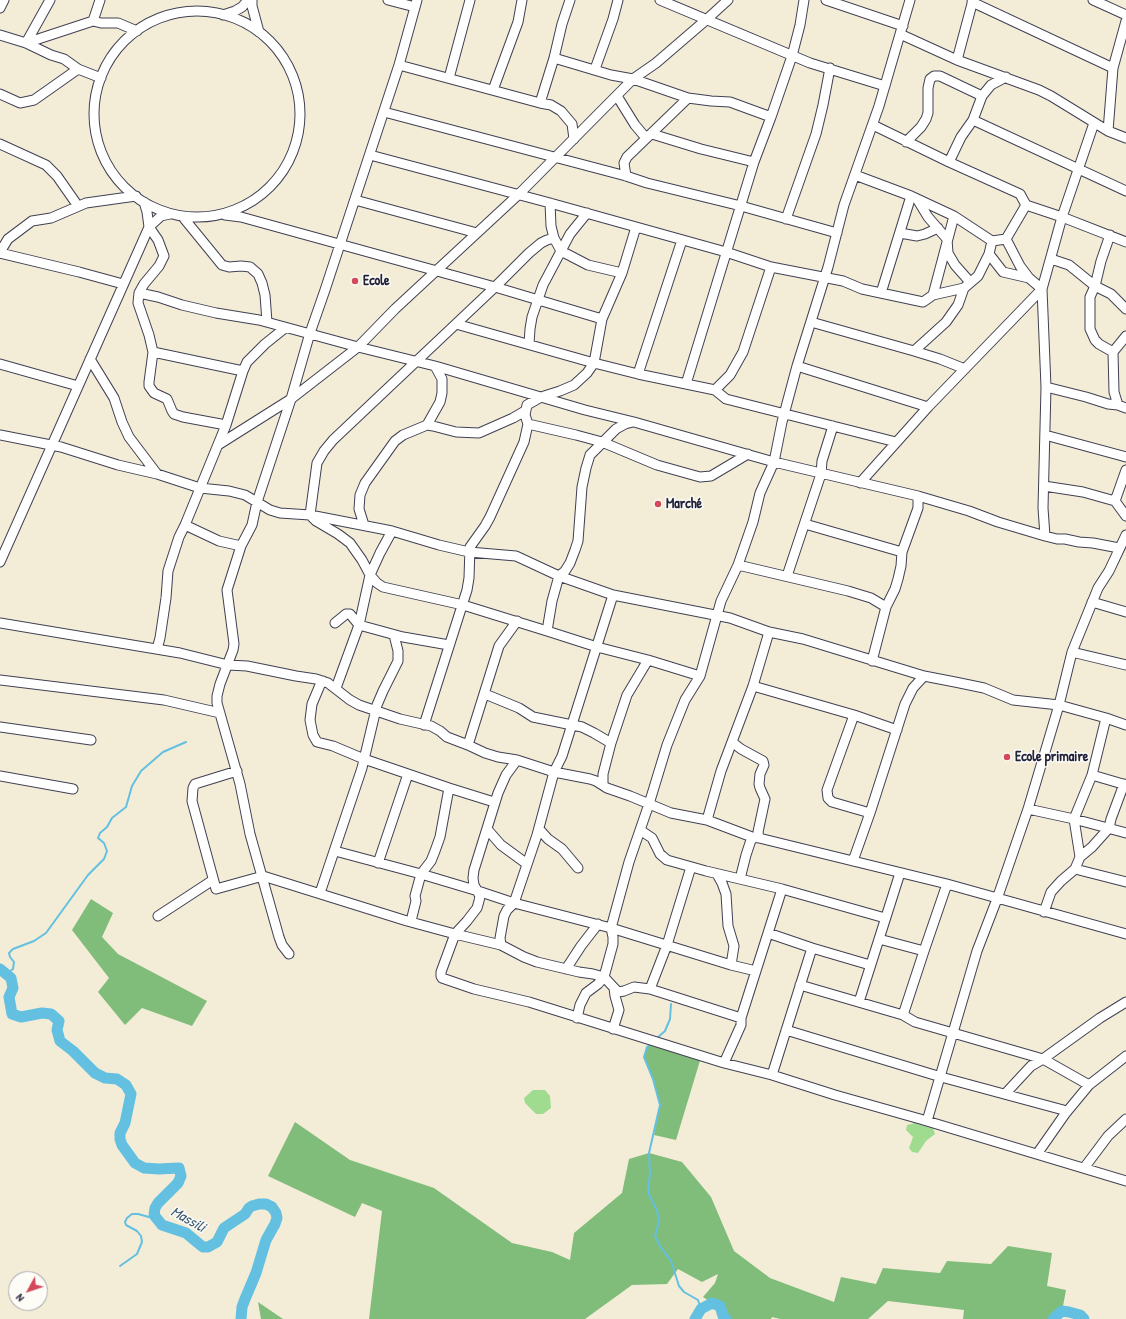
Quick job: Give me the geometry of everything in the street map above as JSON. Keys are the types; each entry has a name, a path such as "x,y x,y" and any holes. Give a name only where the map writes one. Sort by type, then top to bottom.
{"street":[{"path":"0,8 4,0"},
{"path":"26,43 50,0"},
{"path":"93,20 100,0"},
{"path":"223,14 235,11 242,7 248,0"},
{"path":"252,0 252,6 259,32"},
{"path":"290,954 278,938 263,876 250,834 237,771 217,703 220,684 228,665 234,644 227,590 241,546 252,525 310,333 384,112 416,4 388,0"},
{"path":"449,78 470,0"},
{"path":"493,90 518,22 522,0"},
{"path":"540,103 570,0"},
{"path":"594,70 614,19 618,0"},
{"path":"660,0 671,2 706,20 810,63 885,86"},
{"path":"218,445 291,399 358,347 395,309 556,158 633,79 656,63 728,0"},
{"path":"686,384 726,252 742,206 754,162 772,117 792,56 800,25 804,0"},
{"path":"826,0 855,4 958,60 1006,77 1051,96 1108,131 1126,138"},
{"path":"577,1018 580,1005 586,993 598,984 604,977 613,944 611,928 629,862 667,745 685,700 700,676 721,601 738,565 753,522 760,493 774,462 784,413 797,366 825,279 844,205 873,125 910,0"},
{"path":"1093,0 1126,15"},
{"path":"958,60 972,1 1113,68"},
{"path":"203,11 223,14 242,22 259,32 271,42 291,71 295,81 300,110 300,126 297,140 286,168 277,181 266,192 250,203 232,212 202,217 172,214 144,202 136,196 121,183 106,162 100,148 94,118 96,98 101,78 109,60 122,44 137,31 154,20 178,13 203,11"},
{"path":"26,43 93,20 101,23 118,23 137,31"},
{"path":"1108,131 1113,68 1126,21"},
{"path":"0,35 26,43 51,55 64,59 78,69 101,78"},
{"path":"1120,43 1126,53"},
{"path":"554,58 612,75 633,79 688,98 730,102 772,117"},
{"path":"399,65 551,105 561,111 572,124 574,139"},
{"path":"786,219 816,134 830,68"},
{"path":"0,94 20,103 34,100 78,69"},
{"path":"906,142 921,127 926,119 928,113 928,88 930,79 934,76 940,76 982,96"},
{"path":"949,162 961,137 974,120 982,96 991,85 1006,77"},
{"path":"617,96 635,125 649,136 754,162"},
{"path":"626,176 624,161 688,98"},
{"path":"384,112 626,176 654,185 742,206 837,233"},
{"path":"974,120 1126,191"},
{"path":"1044,536 1043,508 1046,387 1042,289 1062,217 1094,122"},
{"path":"873,125 906,142 1020,194 1026,205 1062,217 1126,242"},
{"path":"0,144 46,166 57,176 78,206"},
{"path":"370,155 587,213 726,252 771,267 825,279 843,281 862,288 923,302 933,294 967,285 978,276 989,254 992,241"},
{"path":"854,175 914,197 954,216 992,241 1006,239"},
{"path":"123,284 0,252 8,239 32,221 51,218 86,202 136,196"},
{"path":"914,197 928,217 947,239 948,253 967,285"},
{"path":"881,292 900,233 914,197"},
{"path":"355,200 476,233"},
{"path":"144,202 149,227 158,240 164,256 160,266 144,284 139,293 138,303 153,352 149,382 150,386 154,393 167,399 174,414 226,425"},
{"path":"550,203 554,238 561,251 588,265 622,274"},
{"path":"1006,239 1026,205"},
{"path":"529,344 532,316 548,273 570,234 587,213"},
{"path":"0,562 149,227 161,216 172,214"},
{"path":"222,214 241,217 602,318"},
{"path":"182,216 222,265 229,267 241,266 250,268 258,274 265,295 267,322"},
{"path":"933,294 954,216"},
{"path":"424,725 463,605 469,578 470,547 485,526 524,442 528,424 525,411 527,405 541,397 574,385 587,373 594,363 602,318 622,274 636,227"},
{"path":"900,233 917,236 938,228"},
{"path":"1110,235 1101,261 1095,286 1090,297 1090,329 1099,344 1113,352"},
{"path":"310,515 318,463 324,452 347,426 495,287 529,253 541,243 554,238"},
{"path":"1006,239 1028,278 1042,289"},
{"path":"638,374 682,240"},
{"path":"989,254 1003,272 1028,278"},
{"path":"1051,259 1069,265 1095,286 1111,294 1126,309"},
{"path":"715,390 730,375 743,352 771,267"},
{"path":"914,351 946,322 958,305 967,285"},
{"path":"860,483 928,407 1042,289"},
{"path":"139,293 158,297 182,305 267,322 285,328 310,333 358,347 435,366 585,410 634,422 774,462 918,496 1044,536 1119,548"},
{"path":"811,322 914,351 965,369"},
{"path":"456,324 594,363 715,390 726,399 896,442"},
{"path":"157,649 166,598 168,571 179,537 226,425 242,371 247,362 265,344 285,328"},
{"path":"1122,407 1114,392 1113,352 1126,336"},
{"path":"153,352 242,371"},
{"path":"90,359 114,398 122,422 130,437 157,474"},
{"path":"0,364 78,386"},
{"path":"364,525 359,509 360,495 365,483 395,442 403,436 427,425 434,414 442,393 442,379 435,366"},
{"path":"797,366 928,407"},
{"path":"1046,387 1122,407"},
{"path":"427,425 456,432 479,432 513,418 525,411"},
{"path":"548,631 554,591 559,576 565,571 575,550 580,518 582,487 590,455 616,429 625,424 634,422"},
{"path":"528,424 602,442 657,465 700,477 711,476 748,454"},
{"path":"788,576 804,524 822,474 822,461 833,426"},
{"path":"0,435 61,447 118,465 157,474 200,488 229,491 245,495 270,510 280,513 310,515 364,525 469,552 516,556 559,576 613,595 730,618 769,632 803,638 872,661 924,676 984,688 1013,700 1059,705 1126,725"},
{"path":"1045,435 1126,457"},
{"path":"1115,501 1126,470"},
{"path":"1044,486 1083,492 1115,501 1126,516"},
{"path":"872,661 886,607 898,579 902,552 918,508 918,496"},
{"path":"310,515 316,521 350,543 370,575 377,583 388,588 463,605 517,621 597,648 648,660 700,676"},
{"path":"804,524 902,552"},
{"path":"185,525 219,541 241,546"},
{"path":"336,688 359,625 370,575 392,531"},
{"path":"927,1121 977,951 997,899 1028,809 1059,705 1072,652 1098,588 1109,571 1126,535"},
{"path":"738,565 848,590 871,598 886,607"},
{"path":"501,945 500,938 504,916 507,910 514,903 539,829 554,772 562,756 613,595"},
{"path":"1092,602 1126,612"},
{"path":"335,623 346,614 350,614 359,625 394,635 449,645"},
{"path":"468,745 499,646 517,621"},
{"path":"0,623 180,653 228,665 246,666 316,679 328,683 350,700 375,711 430,726 440,731 447,737 491,755 517,760 554,772 590,779 671,814 707,820 756,837 948,884 1126,934"},
{"path":"707,820 721,771 753,686 769,632"},
{"path":"320,893 335,851 364,758 375,711 398,661 398,651 394,635"},
{"path":"1072,652 1126,665"},
{"path":"603,785 603,774 611,743 627,695 648,660"},
{"path":"853,861 905,704 913,688 924,676"},
{"path":"0,680 164,700 220,713"},
{"path":"323,681 312,704 310,720 314,738 317,742 334,746 408,774 494,802"},
{"path":"753,686 854,715 897,730"},
{"path":"485,694 519,708 533,717 572,725 594,732 611,743"},
{"path":"854,715 826,790 828,798 832,802 870,813"},
{"path":"1080,857 1074,819 1092,775 1106,718"},
{"path":"0,727 91,740"},
{"path":"732,742 741,749 763,761 764,765 760,774 759,784 765,799 758,832 746,855 740,879"},
{"path":"517,760 506,775 494,802 473,878 474,885 480,896 477,908 455,934 441,972 442,978 474,989 522,1000 613,1029 1126,1181"},
{"path":"237,771 195,784 193,788 192,801 216,889 263,876 360,907 455,934 501,945 530,960 604,977 611,982 614,988 619,1010 613,1029"},
{"path":"378,863 408,774"},
{"path":"1044,912 1051,892 1075,869 1080,857 1092,847 1109,828 1111,818 1125,785 1092,775"},
{"path":"0,776 73,789"},
{"path":"412,921 416,901 415,896 421,874 435,852 440,838 449,788"},
{"path":"1028,809 1074,819 1126,833"},
{"path":"487,829 497,841 527,864"},
{"path":"539,829 548,839 562,849 578,868"},
{"path":"640,830 652,838 660,854 667,860 717,874 782,888 885,918"},
{"path":"335,851 421,874 514,903 598,924 731,965 756,971"},
{"path":"650,989 668,945 691,867"},
{"path":"1075,869 1126,882"},
{"path":"858,1002 900,872"},
{"path":"717,874 726,894 728,926 734,946 731,965"},
{"path":"158,916 213,880"},
{"path":"903,1015 948,884"},
{"path":"724,1062 741,1025 741,1018 782,888"},
{"path":"566,969 598,924"},
{"path":"768,933 870,965"},
{"path":"879,939 924,951"},
{"path":"772,1075 812,948"},
{"path":"800,985 903,1015 915,1022 1043,1059 1089,1085"},
{"path":"614,988 618,992 634,988 650,989 741,1018"},
{"path":"1005,1094 1031,1066 1126,1001"},
{"path":"786,1030 941,1077 1067,1111"},
{"path":"1037,1154 1067,1111 1089,1085 1126,1056"},
{"path":"1084,1168 1108,1136 1126,1119"}],"green space":[{"path":"91,899 113,913 102,937 118,954 207,1001 192,1026 142,1008 125,1025 98,992 109,978 72,930"},
{"path":"654,1040 702,1054 676,1140 654,1135 660,1105 653,1079 644,1057 647,1047"},
{"path":"533,1090 545,1090 550,1096 551,1108 543,1114 536,1114 525,1103 524,1098"},
{"path":"295,1122 350,1160 434,1188 512,1243 552,1252 570,1260 574,1233 622,1193 629,1159 649,1153 682,1162 711,1197 734,1251 770,1278 834,1302 841,1277 876,1284 883,1268 940,1273 947,1261 991,1264 1008,1246 1052,1253 1047,1286 1066,1290 1063,1306 1051,1314 1049,1319 963,1319 964,1310 888,1301 868,1319 780,1319 772,1317 771,1319 726,1319 723,1316 720,1306 703,1297 715,1283 718,1274 702,1282 678,1269 667,1284 632,1285 585,1319 369,1319 382,1211 362,1203 355,1217 268,1176"},
{"path":"915,1123 933,1128 935,1134 926,1141 918,1153 912,1152 909,1148 913,1137 906,1130 907,1125"},
{"path":"258,1302 283,1319 261,1319"}],"waterway":[{"path":"6,974 13,969 14,962 9,953 13,949 34,941 46,933 88,875 104,859 107,851 104,843 98,838 100,833 107,827 112,818 126,807 132,786 141,771 163,752 186,742"},
{"name":"Massili","path":"0,969 11,978 13,988 9,997 12,1014 21,1017 42,1013 51,1014 59,1021 57,1030 60,1041 73,1051 95,1073 105,1078 117,1079 126,1085 131,1094 125,1123 120,1133 120,1139 122,1145 135,1163 144,1168 179,1168 181,1176 178,1183 155,1208 154,1215 162,1225 186,1233 203,1247 208,1247 217,1242 224,1228 245,1214 252,1206 266,1204 272,1207 277,1218 266,1240 256,1273 242,1307 241,1319"},
{"path":"657,1038 665,1031 670,1019 671,1004"},
{"path":"651,1044 647,1047 644,1057 653,1079 660,1105 649,1153 650,1173 648,1192 657,1211 659,1221 655,1236 671,1261 679,1286 684,1292 698,1300 701,1309"},
{"path":"120,1266 137,1254 142,1242 141,1236 137,1231 126,1225 125,1222 127,1218 132,1214 149,1217 154,1215"},
{"name":"Massili","path":"695,1319 701,1309 712,1303 720,1306 723,1316 726,1319"},
{"name":"Massili","path":"1053,1319 1062,1311 1080,1315 1084,1319"}],"place":[{"name":"Ecole","path":"355,281"},
{"name":"Marché","path":"658,504"},
{"name":"Ecole primaire","path":"1007,757"}]}
